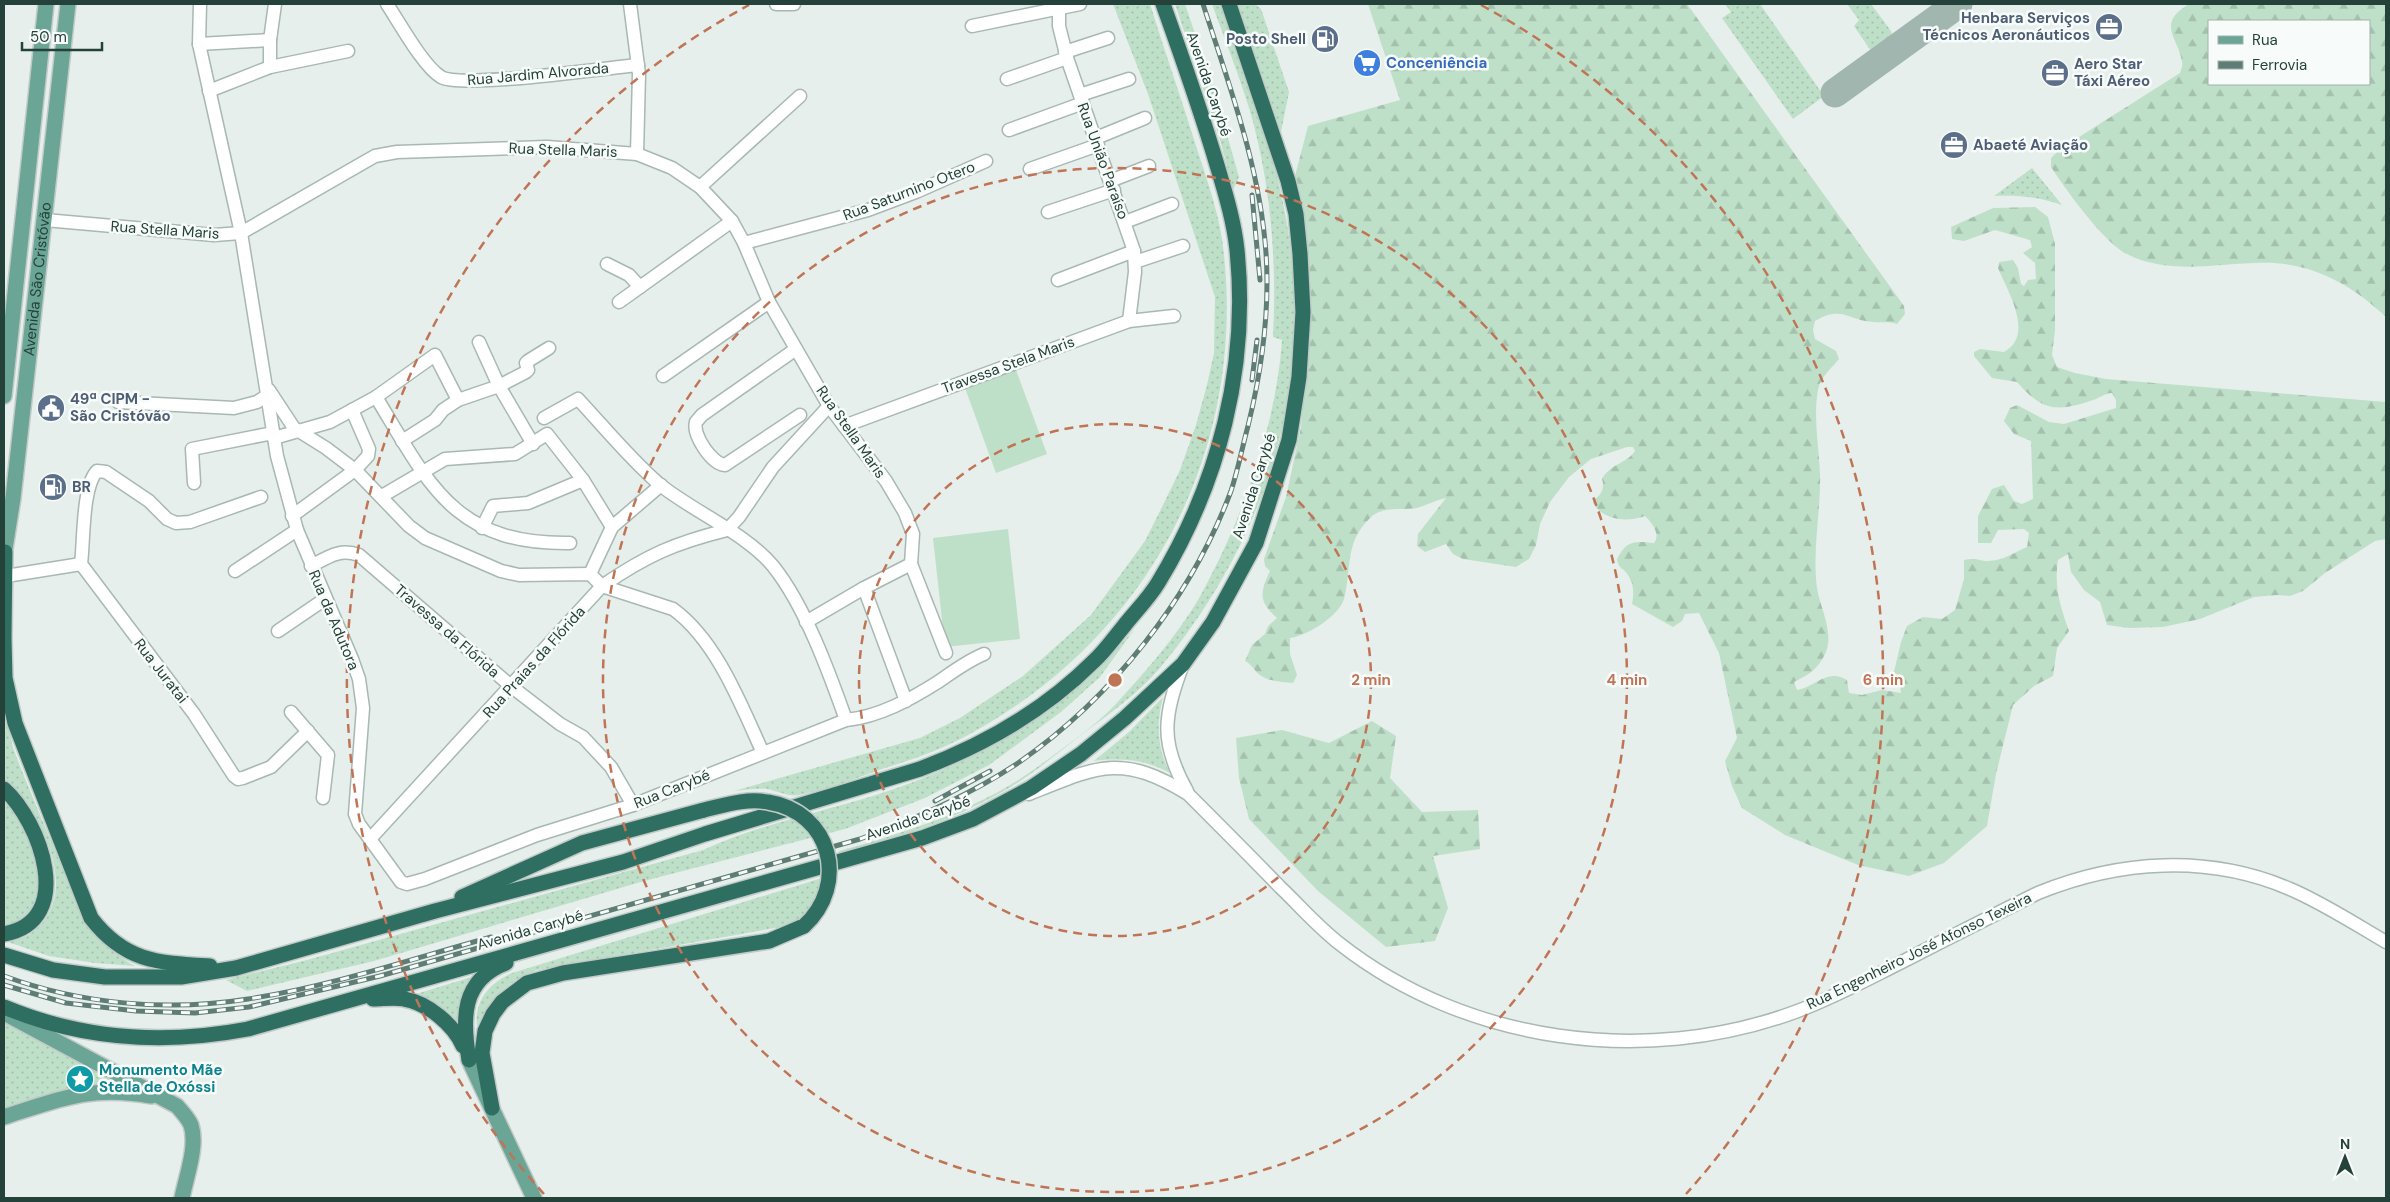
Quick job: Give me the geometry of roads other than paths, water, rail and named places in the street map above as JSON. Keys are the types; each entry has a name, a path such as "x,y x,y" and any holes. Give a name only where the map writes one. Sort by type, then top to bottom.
{"highway":[{"name":"Avenida Carybé","path":"4,955 53,970 105,977 181,977 236,968 435,911 623,862 728,827 876,783 948,759 1001,732 1064,688 1096,660 1158,585 1198,508 1216,460 1230,405 1238,347 1240,295 1237,248 1228,200 1209,136 1163,4"},
{"name":"Avenida Carybé","path":"4,1007 42,1021 93,1034 154,1039 218,1034 312,1011 922,838 973,819 1031,788 1081,754 1125,718 1183,664 1213,622 1256,543 1289,440 1299,377 1303,312 1296,214 1277,144 1229,4"},
{"path":"4,554 6,576 5,678 15,723 91,918 114,943 129,953 167,964 236,968"},
{"path":"4,789 15,799 30,824 43,856 46,883 45,896 35,917 25,926 4,934"},
{"path":"435,911 582,843 704,810 752,800 785,806 799,813 821,835 829,862 828,891 816,915 804,926 787,935 769,941 562,973 527,983 502,1002 490,1019 476,1061"},
{"path":"492,1108 464,1030 467,1003 473,990 492,968 575,944 610,931 621,922"},
{"path":"312,1011 371,1000 405,999 422,1006 444,1021 459,1036 476,1061"}],"main road":[{"name":"Avenida São Cristóvão","path":"4,396 46,4"},
{"name":"Avenida São Cristóvão","path":"4,554 14,498 68,4"},
{"path":"4,1013 177,1106 190,1124 192,1146 182,1198"},
{"path":"4,1117 58,1099 99,1091 120,1091 165,1098"},
{"path":"492,1108 534,1198"}],"street":[{"name":"Rua da Adutora","path":"200,4 199,44 241,233 268,391 273,435 292,516 311,566 352,659 362,694 363,708 355,814 370,839"},
{"path":"270,67 270,40 275,4"},
{"name":"Rua Jardim Alvorada","path":"387,4 431,68 446,79 479,81 638,65"},
{"path":"630,4 638,65 637,154"},
{"path":"776,4 794,4"},
{"path":"972,26 1080,4"},
{"name":"Rua União Paraíso","path":"1059,7 1059,26 1066,55 1125,222 1134,256 1129,321"},
{"path":"1007,79 1108,38"},
{"path":"199,44 270,40"},
{"path":"209,91 270,67 348,51"},
{"path":"1009,130 1129,79"},
{"path":"700,187 800,96"},
{"path":"1030,170 1097,142 1145,118"},
{"name":"Rua Stella Maris","path":"45,220 214,235 241,233 360,164 385,153 547,147 637,154 672,168 700,187 732,221 744,243 769,302 829,406 894,493 905,513 913,534 911,564"},
{"name":"Rua Saturnino Otero","path":"744,243 868,210 916,192 986,161"},
{"path":"1048,212 1112,185 1148,166"},
{"path":"1125,222 1172,204"},
{"path":"619,302 732,221"},
{"path":"1058,280 1134,256 1183,246"},
{"path":"607,264 629,275 640,287"},
{"path":"663,376 769,302"},
{"name":"Travessa Stela Maris","path":"844,426 1129,321 1174,316"},
{"path":"479,342 499,386 533,444"},
{"path":"402,441 435,420 442,410 458,400 499,386 528,371 528,361 549,348"},
{"path":"796,349 702,415 696,422 695,431 714,460 725,465 800,415"},
{"path":"194,483 192,449 319,426 376,397 435,355 458,400"},
{"path":"118,402 234,408 257,402 268,391 298,431 326,448 355,470 409,526 425,538 501,571 519,575 590,574 602,586 665,606 681,615 699,635 724,672 763,753"},
{"path":"376,397 421,471 440,496 471,522 482,528 530,540 570,543"},
{"path":"544,418 578,398 661,485 727,530 772,565 788,588 806,622 846,720"},
{"path":"727,530 739,517 774,467 829,406"},
{"path":"292,516 364,462 369,453 352,410"},
{"path":"382,496 421,471 445,459 515,454 547,434 583,480 612,527"},
{"path":"6,576 81,564 91,479 98,471 106,472 149,501 167,518 176,523 190,522 261,498"},
{"path":"482,528 493,506 528,503 583,480"},
{"path":"590,574 612,527 661,485"},
{"path":"235,571 297,530"},
{"name":"Rua Praias da Flórida","path":"370,839 512,687 602,586 630,567 670,546 727,530"},
{"name":"Travessa da Flórida","path":"311,566 336,553 349,551 359,555 512,687 560,724 583,737 611,768 633,805"},
{"name":"Rua Juratai","path":"81,564 105,599 194,714 230,771 238,779 271,767 308,731"},
{"path":"806,622 864,588 911,564 946,653"},
{"path":"864,588 906,700"},
{"path":"278,631 325,599"},
{"name":"Rua Carybé","path":"370,839 401,882 407,884 425,880 460,864 537,835 633,805 846,720 869,716 906,700 942,680 964,662 984,654"},
{"name":"Rua Engenheiro José Afonso Texeira","path":"1183,664 1174,690 1166,732 1168,748 1176,773 1188,794"},
{"path":"291,712 328,755 322,798"},
{"name":"Rua Engenheiro José Afonso Texeira","path":"999,806 1082,772 1102,767 1120,766 1140,770 1163,779 1188,794 1316,923 1340,944 1369,964 1433,1000 1473,1015 1550,1035 1590,1039 1670,1040 1758,1024 1795,1012 1844,991 2038,893 2067,881 2100,872 2130,867 2198,866 2263,879 2290,889 2386,942"}],"railway":[{"path":"4,985 66,1003 136,1011 195,1013 249,1007 380,976 860,839 921,815 980,786 1018,763 1052,737 1116,677 1145,643 1171,607 1194,570 1214,531 1231,491 1253,405 1266,319 1267,275 1263,221 1242,127 1203,4"},
{"path":"1252,195 1260,280"},
{"path":"1252,380 1257,340"},
{"path":"935,801 990,771"},
{"path":"4,976 33,986 63,993 124,1003 155,1005 217,1003 278,994 309,987 370,972 491,937"}],"place":[{"name":"Henbara Serviços Técnicos Aeronáuticos","path":"2109,27"},
{"name":"Posto Shell","path":"1325,39"},
{"name":"Conceniência","path":"1367,63"},
{"name":"Aero Star Táxi Aéreo","path":"2055,73"},
{"name":"Abaeté Aviação","path":"1954,145"},
{"name":"49ª CIPM - São Cristóvão","path":"51,408"},
{"name":"BR","path":"53,487"},
{"name":"Monumento Mãe Stella de Oxóssi","path":"80,1079"}]}
